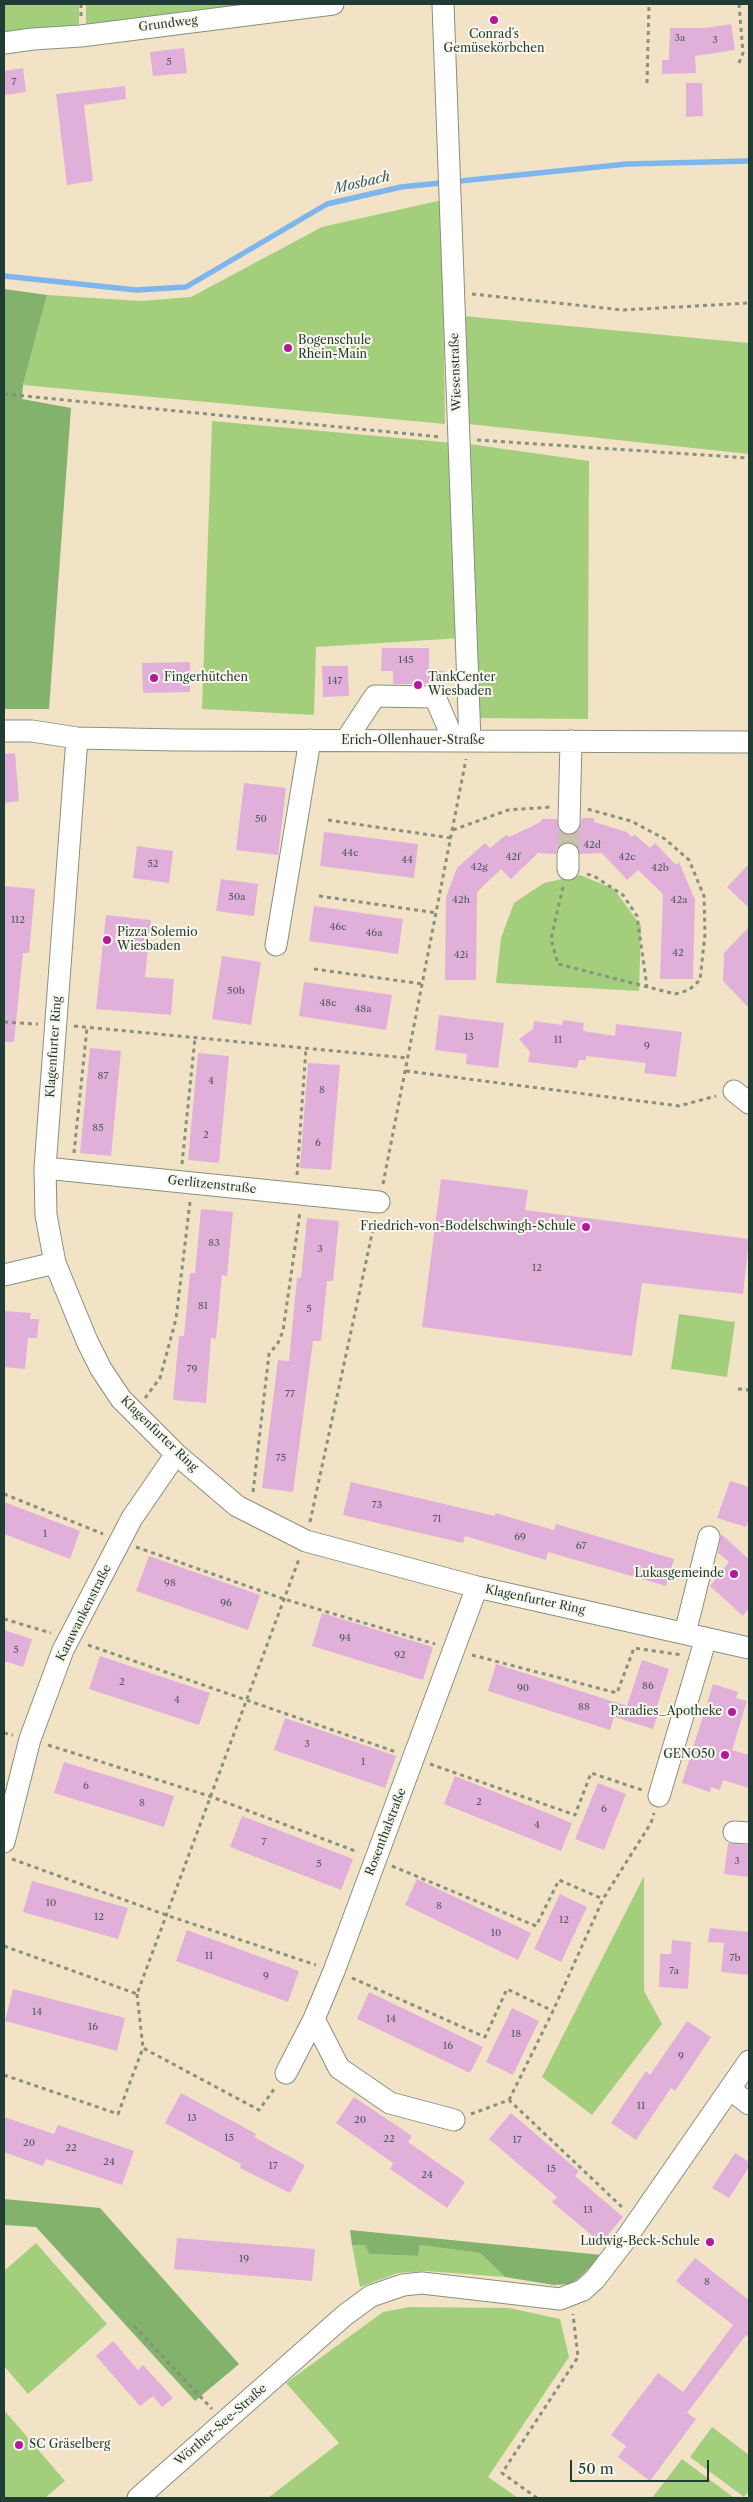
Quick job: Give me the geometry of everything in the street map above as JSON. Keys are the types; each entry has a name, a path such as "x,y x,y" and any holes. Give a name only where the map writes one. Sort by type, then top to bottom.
{"street":[{"name":"Grundweg","path":"4,44 333,4"},
{"name":"Wiesenstraße","path":"443,4 451,169 458,439 462,741"},
{"path":"346,740 375,696 435,696 462,741"},
{"name":"Erich-Ollenhauer-Straße","path":"4,731 32,731 77,738 749,742"},
{"name":"Erich-Ollenhauer-Straße","path":"4,746 30,745 77,738"},
{"name":"Klagenfurter Ring","path":"77,738 45,1168 46,1215 55,1263 101,1369 121,1399 176,1454 237,1506 306,1541 477,1587 749,1648"},
{"path":"276,945 310,740"},
{"path":"569,823 572,741"},
{"name":"Gerlitzenstraße","path":"45,1168 379,1202"},
{"path":"4,1275 55,1263"},
{"name":"Karawankenstraße","path":"4,1842 6,1820 30,1739 69,1638 132,1518 176,1454"},
{"path":"659,1796 700,1658 695,1636 710,1537"},
{"name":"Rosenthalstraße","path":"286,2073 314,2019 334,1971 477,1587"},
{"path":"314,2019 339,2068 390,2103 454,2120"},
{"path":"583,2290 595,2279 637,2222 749,2061"},
{"path":"730,2089 749,2104"},
{"name":"Wörther-See-Straße","path":"138,2498 358,2304 371,2296 403,2285 436,2283 560,2299 583,2290"}],"path":[{"path":"647,83 649,4"},
{"path":"739,4 743,52 739,64"},
{"path":"454,292 623,310 749,303"},
{"path":"4,394 458,439 749,458"},
{"path":"4,2075 118,2114 143,2048 137,1994 209,1796 306,1541 406,1072 451,838 462,741"},
{"path":"452,831 508,810 545,808"},
{"path":"596,811 631,821 665,838 689,860 704,896 705,934 700,980 689,990 675,994 558,964 551,939 568,862 623,895 637,916 648,987"},
{"path":"328,820 451,838"},
{"path":"319,896 437,913"},
{"path":"314,969 423,984"},
{"path":"4,1022 55,1025 408,1058"},
{"path":"72,1171 87,1028"},
{"path":"135,1413 160,1378 176,1319 195,1038"},
{"path":"250,1512 269,1354 278,1343 282,1330 299,1194 306,1048"},
{"path":"406,1072 680,1106 742,1097"},
{"path":"738,1389 749,1390"},
{"path":"4,1494 120,1541 284,1599 454,1650 617,1694 634,1648 700,1658"},
{"path":"4,1619 69,1638 247,1698 575,1815 592,1773 659,1796 651,1823 603,1899 553,2011 509,2100 454,2120"},
{"path":"4,1733 30,1739 209,1796 376,1859 536,1926 559,1880 603,1899"},
{"path":"4,1856 166,1916 334,1971 485,2037 507,1989 553,2011"},
{"path":"4,1946 137,1994"},
{"path":"143,2048 259,2110 286,2073"},
{"path":"509,2100 637,2222"},
{"path":"536,2498 502,2473 578,2357 573,2311 583,2290"},
{"path":"134,2326 225,2422"}],"green space":[{"path":"4,4 79,4 79,26 4,35"},
{"path":"86,4 290,4 86,28"},
{"name":"Bogenschule Rhein-Main","path":"442,200 445,424 23,385 47,295 141,301 191,297 322,227"},
{"path":"4,289 47,295 23,385 22,399 71,408 49,709 4,709"},
{"path":"463,316 749,343 749,454 468,424"},
{"path":"212,421 454,443 462,638 316,647 314,715 202,709"},
{"path":"469,444 589,461 588,719 476,718"},
{"path":"580,875 614,889 641,926 639,991 496,983 501,938 514,903 544,883"},
{"path":"679,1314 735,1322 727,1377 671,1369"},
{"path":"644,1876 644,1991 662,2024 592,2115 542,2077"},
{"path":"4,2199 100,2208 239,2364 195,2401 36,2227 4,2225"},
{"path":"350,2230 602,2255 579,2278 570,2284 554,2285 505,2277 480,2253 420,2245 418,2256 369,2254 365,2245 352,2245"},
{"path":"36,2243 107,2324 28,2394 4,2366 4,2271"},
{"path":"352,2245 365,2245 369,2254 418,2256 420,2245 480,2253 505,2277 426,2271 398,2273 360,2287"},
{"path":"409,2307 509,2308 560,2319 569,2357 488,2477 518,2498 268,2498 339,2443 286,2383 383,2312"},
{"name":"SC Gräselberg","path":"4,2410 65,2481 45,2498 4,2498"},
{"path":"712,2427 749,2455 749,2491 744,2497 690,2457"},
{"path":"682,2459 733,2497 652,2498"}],"building":[{"path":"731,24 735,50 695,56 696,73 662,74 662,60 669,60 670,28 705,28"},
{"path":"184,48 187,73 153,76 150,52"},
{"path":"23,68 26,92 4,95 4,71"},
{"path":"686,83 702,83 703,116 686,117"},
{"path":"125,86 126,99 84,105 93,181 67,185 56,94"},
{"path":"382,648 429,648 429,671 444,671 444,689 435,684 393,684 393,671 381,671"},
{"path":"190,662 190,692 143,693 142,663"},
{"path":"322,666 348,666 349,696 323,697"},
{"path":"15,753 19,801 4,803 4,754"},
{"path":"244,783 286,788 278,855 236,850"},
{"path":"582,818 594,818 594,822 627,832 632,837 634,834 650,848 655,843 676,865 679,862 695,900 693,979 660,979 663,894 638,870 627,880 602,853 580,854 575,843 568,842 557,847 556,854 538,853 511,879 501,869 477,892 476,980 445,980 446,897 457,868 485,843 490,848 506,835 509,837 541,822 541,819 557,819 558,829 569,835 579,830"},
{"path":"324,832 418,844 414,878 320,866"},
{"path":"137,846 173,851 169,883 133,878"},
{"path":"749,864 749,908 727,887"},
{"path":"221,879 258,884 254,916 216,911"},
{"path":"4,886 35,889 29,953 23,953 14,1042 4,1042"},
{"path":"314,906 403,919 398,954 309,941"},
{"path":"106,915 151,920 145,977 174,979 171,1015 96,1009"},
{"path":"749,927 749,1008 723,981 724,953"},
{"path":"222,956 261,962 251,1025 212,1019"},
{"path":"304,982 392,995 386,1030 299,1016"},
{"path":"439,1015 504,1023 498,1068 466,1064 467,1054 435,1050"},
{"path":"563,1020 584,1023 583,1031 615,1036 616,1024 682,1032 676,1077 644,1073 646,1063 586,1056 586,1060 579,1060 577,1068 528,1062 530,1052 519,1039 533,1029 534,1021 562,1025"},
{"path":"90,1048 121,1051 111,1156 80,1153"},
{"path":"198,1053 229,1056 219,1163 188,1160"},
{"path":"308,1063 340,1065 331,1170 300,1168"},
{"path":"441,1179 528,1190 525,1210 749,1239 743,1294 642,1283 632,1356 422,1327"},
{"path":"201,1209 233,1212 227,1276 222,1275 216,1339 211,1338 206,1403 173,1400 179,1336 184,1336 190,1273 195,1273"},
{"path":"307,1218 339,1221 333,1281 327,1281 321,1341 313,1341 293,1492 262,1488 278,1360 289,1361 297,1278 301,1278"},
{"path":"4,1311 31,1313 30,1319 39,1319 37,1338 28,1338 25,1369 4,1367"},
{"path":"730,1481 749,1487 749,1518 746,1527 717,1518"},
{"path":"351,1482 495,1516 495,1513 554,1530 556,1524 674,1559 666,1586 548,1552 546,1560 465,1536 463,1543 343,1515"},
{"path":"4,1502 80,1531 70,1559 4,1534"},
{"name":"Lukasgemeinde","path":"721,1534 749,1559 749,1608 743,1616 710,1586 729,1562 718,1553"},
{"path":"149,1556 260,1595 248,1630 136,1591"},
{"path":"322,1613 433,1647 423,1680 312,1646"},
{"path":"4,1630 32,1639 23,1667 4,1661"},
{"path":"100,1656 210,1693 199,1725 89,1689"},
{"path":"642,1660 669,1669 654,1716 657,1717 653,1729 614,1717 610,1730 488,1691 496,1664 627,1706"},
{"path":"713,1684 738,1692 736,1698 747,1701 732,1750 749,1755 749,1788 723,1780 720,1790 711,1787 710,1792 682,1783"},
{"path":"285,1718 396,1756 385,1788 274,1750"},
{"path":"64,1762 174,1796 164,1827 54,1793"},
{"path":"455,1776 572,1823 561,1851 444,1804"},
{"path":"598,1783 626,1794 604,1850 575,1839"},
{"path":"242,1816 353,1859 341,1890 230,1847"},
{"path":"728,1843 749,1845 749,1877 724,1874"},
{"path":"417,1879 531,1933 518,1960 405,1905"},
{"path":"32,1881 128,1908 118,1939 23,1912"},
{"path":"560,1894 587,1907 561,1962 534,1949"},
{"path":"710,1928 749,1932 749,1975 721,1972 724,1943 708,1942"},
{"path":"187,1930 299,1971 288,2002 176,1961"},
{"path":"672,1940 691,1942 688,1989 659,1987 660,1954 671,1954"},
{"path":"13,1989 125,2018 117,2051 5,2021"},
{"path":"369,1992 483,2047 470,2073 357,2019"},
{"path":"512,2008 539,2021 513,2075 486,2062"},
{"path":"687,2021 711,2037 675,2091 671,2088 636,2140 611,2123 646,2071 650,2075"},
{"path":"181,2093 256,2134 254,2137 305,2165 290,2193 240,2168 241,2164 165,2123"},
{"path":"354,2097 412,2136 408,2142 465,2182 447,2208 390,2169 393,2163 336,2123"},
{"path":"511,2113 579,2171 575,2176 623,2217 601,2243 552,2202 557,2197 489,2139"},
{"path":"4,2117 54,2134 58,2125 134,2151 122,2185 46,2159 43,2166 4,2152"},
{"path":"735,2153 749,2162 749,2167 729,2198 712,2188"},
{"path":"177,2238 315,2249 312,2281 174,2269"},
{"path":"695,2258 749,2300 749,2337 746,2335 687,2413 696,2419 650,2481 618,2457 626,2446 611,2435 658,2373 683,2392 733,2325 676,2281"},
{"path":"113,2341 138,2370 143,2365 173,2398 162,2407 153,2396 140,2406 96,2356"}],"waterway":[{"name":"Mosbach","path":"4,276 136,290 186,287 327,204 401,187 627,164 749,161"}],"tunnel":[{"path":"568,854 569,823"}],"place":[{"name":"Conrad´s Gemüsekörbchen","path":"494,20"},
{"name":"Bogenschule Rhein-Main","path":"288,348"},
{"name":"Fingerhütchen","path":"154,678"},
{"name":"TankCenter Wiesbaden","path":"418,685"},
{"name":"Pizza Solemio Wiesbaden","path":"107,940"},
{"name":"Friedrich-von-Bodelschwingh-Schule","path":"586,1227"},
{"name":"Lukasgemeinde","path":"734,1574"},
{"name":"Paradies_Apotheke","path":"732,1712"},
{"name":"GENO50","path":"725,1755"},
{"name":"Ludwig-Beck-Schule","path":"710,2242"},
{"name":"SC Gräselberg","path":"19,2445"}]}
